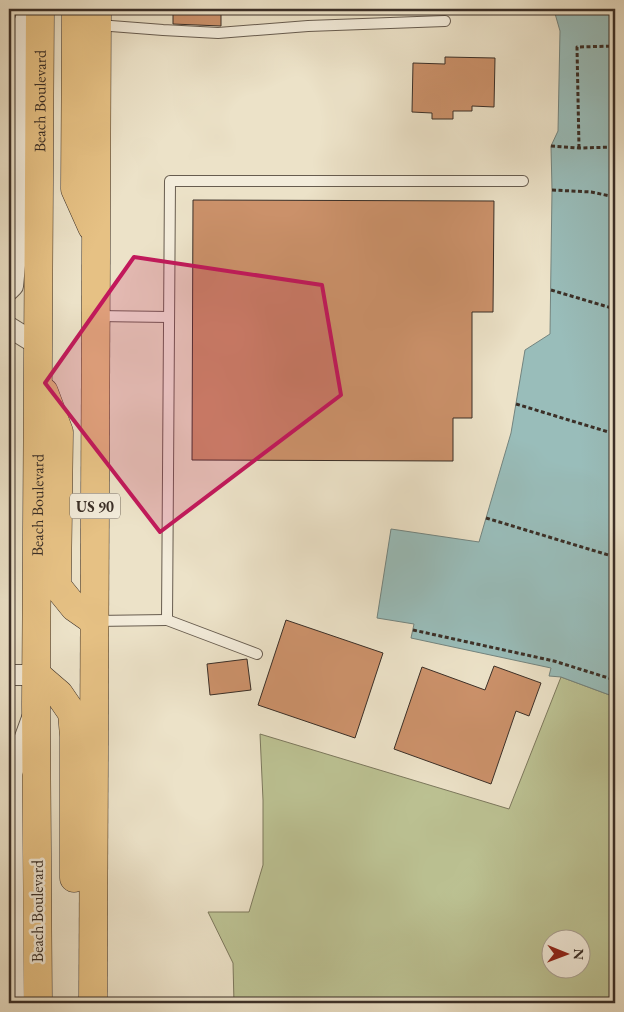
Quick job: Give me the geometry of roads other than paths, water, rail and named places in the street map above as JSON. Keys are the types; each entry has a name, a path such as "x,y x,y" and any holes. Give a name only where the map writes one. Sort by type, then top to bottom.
{"highway":[{"name":"Beach Boulevard","path":"38,1003 36,704 40,9"},
{"name":"US 90","path":"90,14 96,235 93,1002"},
{"path":"38,376 59,432 57,586 74,607 94,621"},
{"path":"37,675 59,694 72,713 74,736 74,946 93,1002"}],"street":[{"path":"9,290 13,286 16,255 16,46 29,9"},
{"path":"9,327 38,345"},
{"path":"9,675 37,675"},
{"path":"14,1003 12,773 36,704"}],"lane":[{"path":"90,14 163,30 218,33 308,26 445,22"},
{"path":"167,620 170,181 523,181"},
{"path":"95,316 169,317"},
{"path":"94,621 167,620 257,654"}],"water":[{"path":"546,9 615,9 615,697 561,677 549,676 551,668 411,638 414,624 377,618 391,529 479,542 511,433 525,350 550,334 551,146 558,131 560,31 554,10 547,11"}]}
